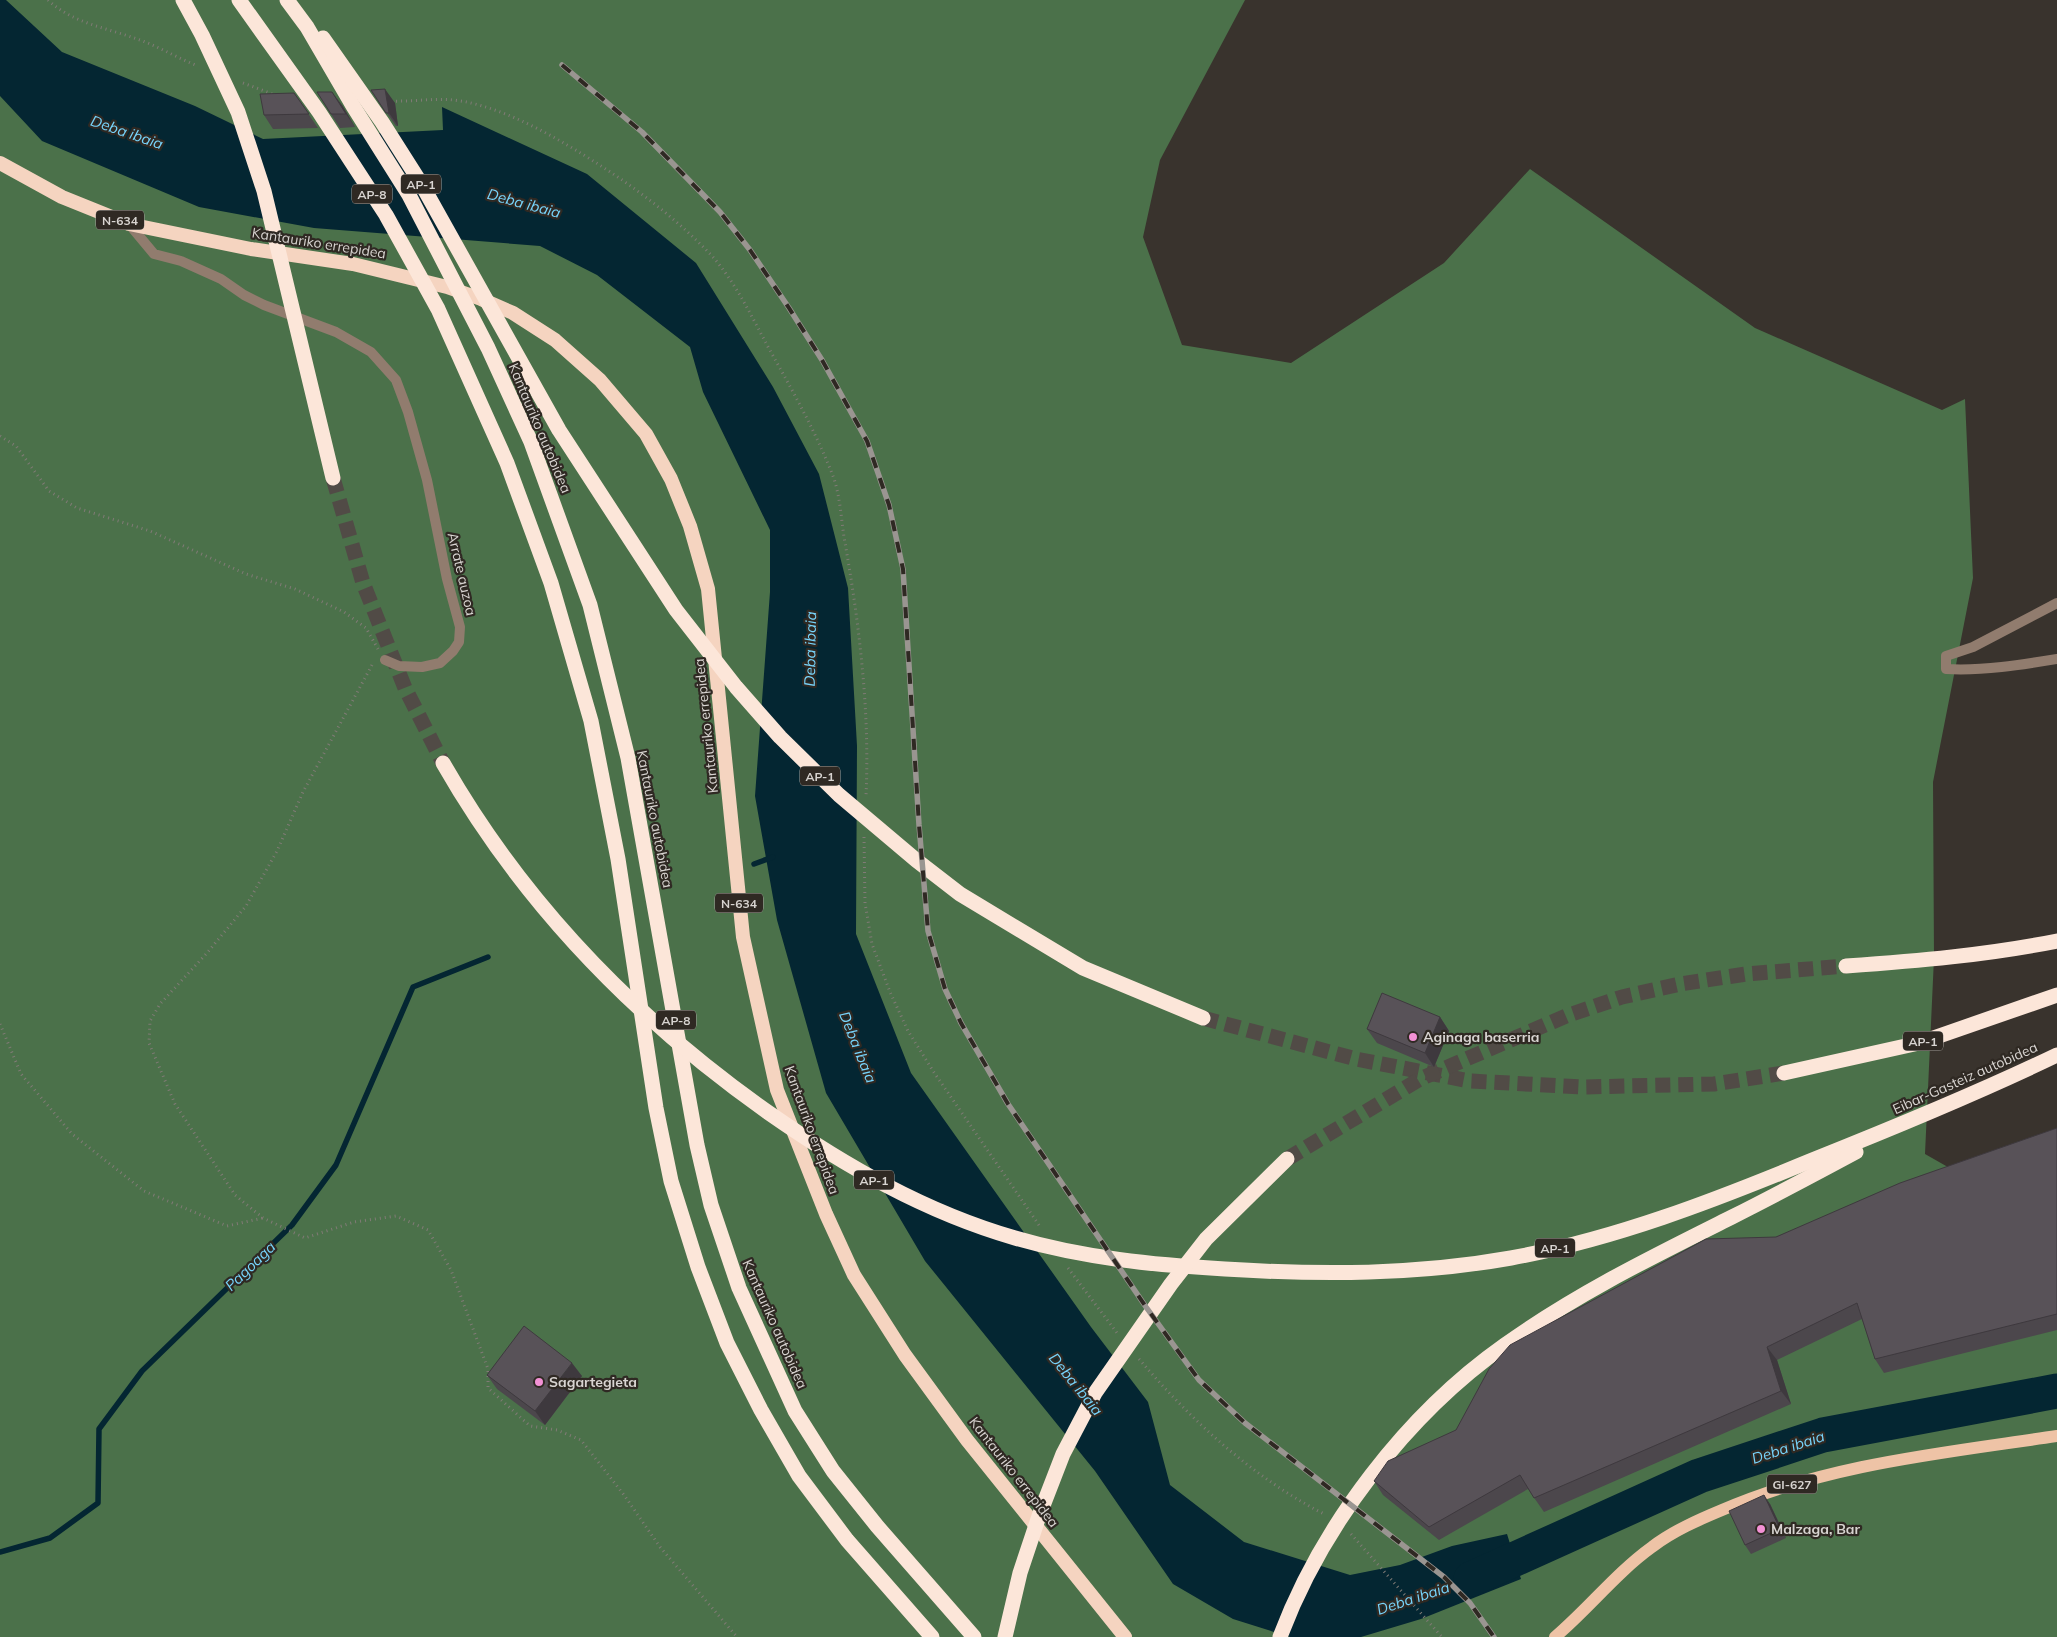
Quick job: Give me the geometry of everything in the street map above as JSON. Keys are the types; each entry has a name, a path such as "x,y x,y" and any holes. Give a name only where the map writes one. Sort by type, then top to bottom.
{"highway":[{"path":"182,0 202,35 238,112 264,191 308,379 334,478"},
{"name":"AP-8","path":"240,0 319,112 386,215 438,309 518,490 551,583 590,721 618,859 656,1108 671,1181 698,1268 727,1342 761,1410 799,1476 847,1540 932,1637"},
{"name":"Kantauriko autobidea","path":"287,0 307,27 409,196 488,348 531,442 590,605 628,758 697,1145 711,1205 739,1288 795,1411 834,1471 877,1526 974,1637"},
{"name":"AP-1","path":"307,27 325,40 382,122 431,200 559,430 676,610 742,694 780,737 839,795 916,860 960,894 1083,968 1203,1018"},
{"name":"Kantauriko errepidea","path":"0,163 62,197 129,224 251,249 353,264 447,287 481,299 512,314 554,340 600,380 646,434 671,478 690,526 708,589 743,937 777,1090 826,1214 854,1275 905,1355 967,1440 1125,1637"},
{"name":"AP-1","path":"444,763 462,796 497,847 546,910 598,970 676,1044 736,1090 821,1149 873,1180 939,1212 1012,1238 1070,1253 1140,1263 1292,1273 1384,1274 1512,1258 1586,1241 1696,1208 1886,1131"},
{"path":"1846,966 2001,952 2057,941"},
{"name":"AP-1","path":"1784,1073 1919,1043 2057,995"},
{"name":"Eibar-Gasteiz autobidea","path":"1886,1131 1982,1091 2057,1055"},
{"path":"1280,1637 1302,1585 1338,1522 1380,1466 1420,1419 1503,1346 1603,1282 1859,1151 1886,1131"},
{"path":"1005,1637 1020,1573 1039,1516 1063,1454 1095,1393 1171,1284 1206,1240 1236,1207 1287,1159"}],"main road":[{"name":"GI-627","path":"1555,1637 1617,1575 1653,1546 1691,1523 1733,1505 1779,1487 1882,1462 2057,1436"}],"street":[{"name":"Arrate auzoa","path":"129,224 154,254 181,261 221,279 264,305 336,332 371,352 396,380 408,412 427,480 447,578 460,626 458,642 453,651 440,663 422,667 399,666 383,656"},
{"path":"2057,603 1972,647 1946,656 1946,670 2015,666 2057,659"}],"path":[{"path":"48,0 63,11 79,19 137,38 200,67"},
{"path":"237,81 282,97"},
{"path":"385,101 439,98 464,101 522,120 578,151 636,188 713,257 742,299 808,419 834,479 848,562 864,701 867,767 866,797"},
{"path":"0,436 16,446 48,491 77,508 150,531 246,574 295,589 344,612 366,628 383,656 303,792 278,851 246,906 207,953 160,1004 150,1021 149,1043 175,1104 235,1195 263,1218 305,1238 354,1222 396,1216 428,1230 454,1279 488,1369 488,1388 530,1426 557,1430 581,1440 624,1495 660,1547 737,1637"},
{"path":"864,836 864,903 872,944 890,992 908,1031 933,1071 1045,1233"},
{"path":"0,1024 21,1074 66,1127 144,1191 228,1226 263,1218"},
{"path":"1066,1264 1119,1336"},
{"path":"1136,1355 1170,1394 1232,1452 1258,1475 1292,1498"},
{"path":"1352,1535 1442,1637"}],"green space":[{"path":"0,0 1245,0 1160,160 1143,237 1182,345 1291,363 1444,263 1530,169 1755,328 1942,410 1965,399 1973,578 1933,782 1934,958 1925,1154 2057,1229 2057,1637 0,1637"}],"water":[{"path":"0,0 6,0 62,52 195,106 263,139 443,130 442,107 587,174 696,263 773,387 819,474 848,588 857,746 856,934 911,1073 1091,1327 1148,1402 1170,1485 1244,1542 1350,1575 1400,1565 1452,1546 1507,1534 1521,1579 1421,1619 1361,1637 1290,1637 1233,1619 1173,1584 1095,1471 925,1261 826,1093 777,920 755,796 770,592 770,530 703,392 690,347 597,275 540,246 314,228 199,207 42,141 0,96"}],"building":[{"path":"385,89 389,113 386,113 371,90"},
{"path":"317,92 332,92 346,114 331,114"},
{"path":"294,93 309,114 264,115 260,94"},
{"path":"1382,993 1440,1017 1425,1053 1367,1029"},
{"path":"2057,1128 2057,1314 1875,1359 1857,1303 1767,1347 1781,1391 1534,1498 1520,1475 1429,1527 1374,1481 1388,1461 1456,1430 1489,1369 1510,1345 1706,1239 1776,1237 1900,1183"},
{"name":"Sagartegieta","path":"524,1326 572,1363 535,1411 487,1375"},
{"name":"Malzaga, Bar","path":"1764,1495 1780,1529 1745,1545 1729,1511"}],"waterway":[{"name":"Pagoaga","path":"754,864 773,857"},
{"name":"Pagoaga","path":"0,1552 50,1538 98,1503 99,1429 142,1371 292,1225 336,1165 413,987 488,957"},
{"name":"Deba ibaia","path":"1471,1579 1699,1476 1823,1435 2057,1391"}],"tunnel":[{"path":"333,478 363,583 405,688 443,763"},
{"path":"1287,1159 1420,1079 1566,1016 1622,997 1680,984 1746,974 1846,966"},
{"path":"1203,1018 1356,1059 1470,1081 1582,1087 1714,1084 1784,1073"}],"railway":[{"path":"562,65 642,132 720,212 750,250 789,308 822,360 867,441 889,505 903,569 919,825 928,931 945,989 961,1023 1008,1104 1146,1307 1199,1380 1245,1423 1444,1577 1470,1603 1494,1637"}],"place":[{"name":"Aginaga baserria","path":"1413,1037"},
{"name":"Sagartegieta","path":"539,1382"},
{"name":"Malzaga, Bar","path":"1761,1529"}]}
